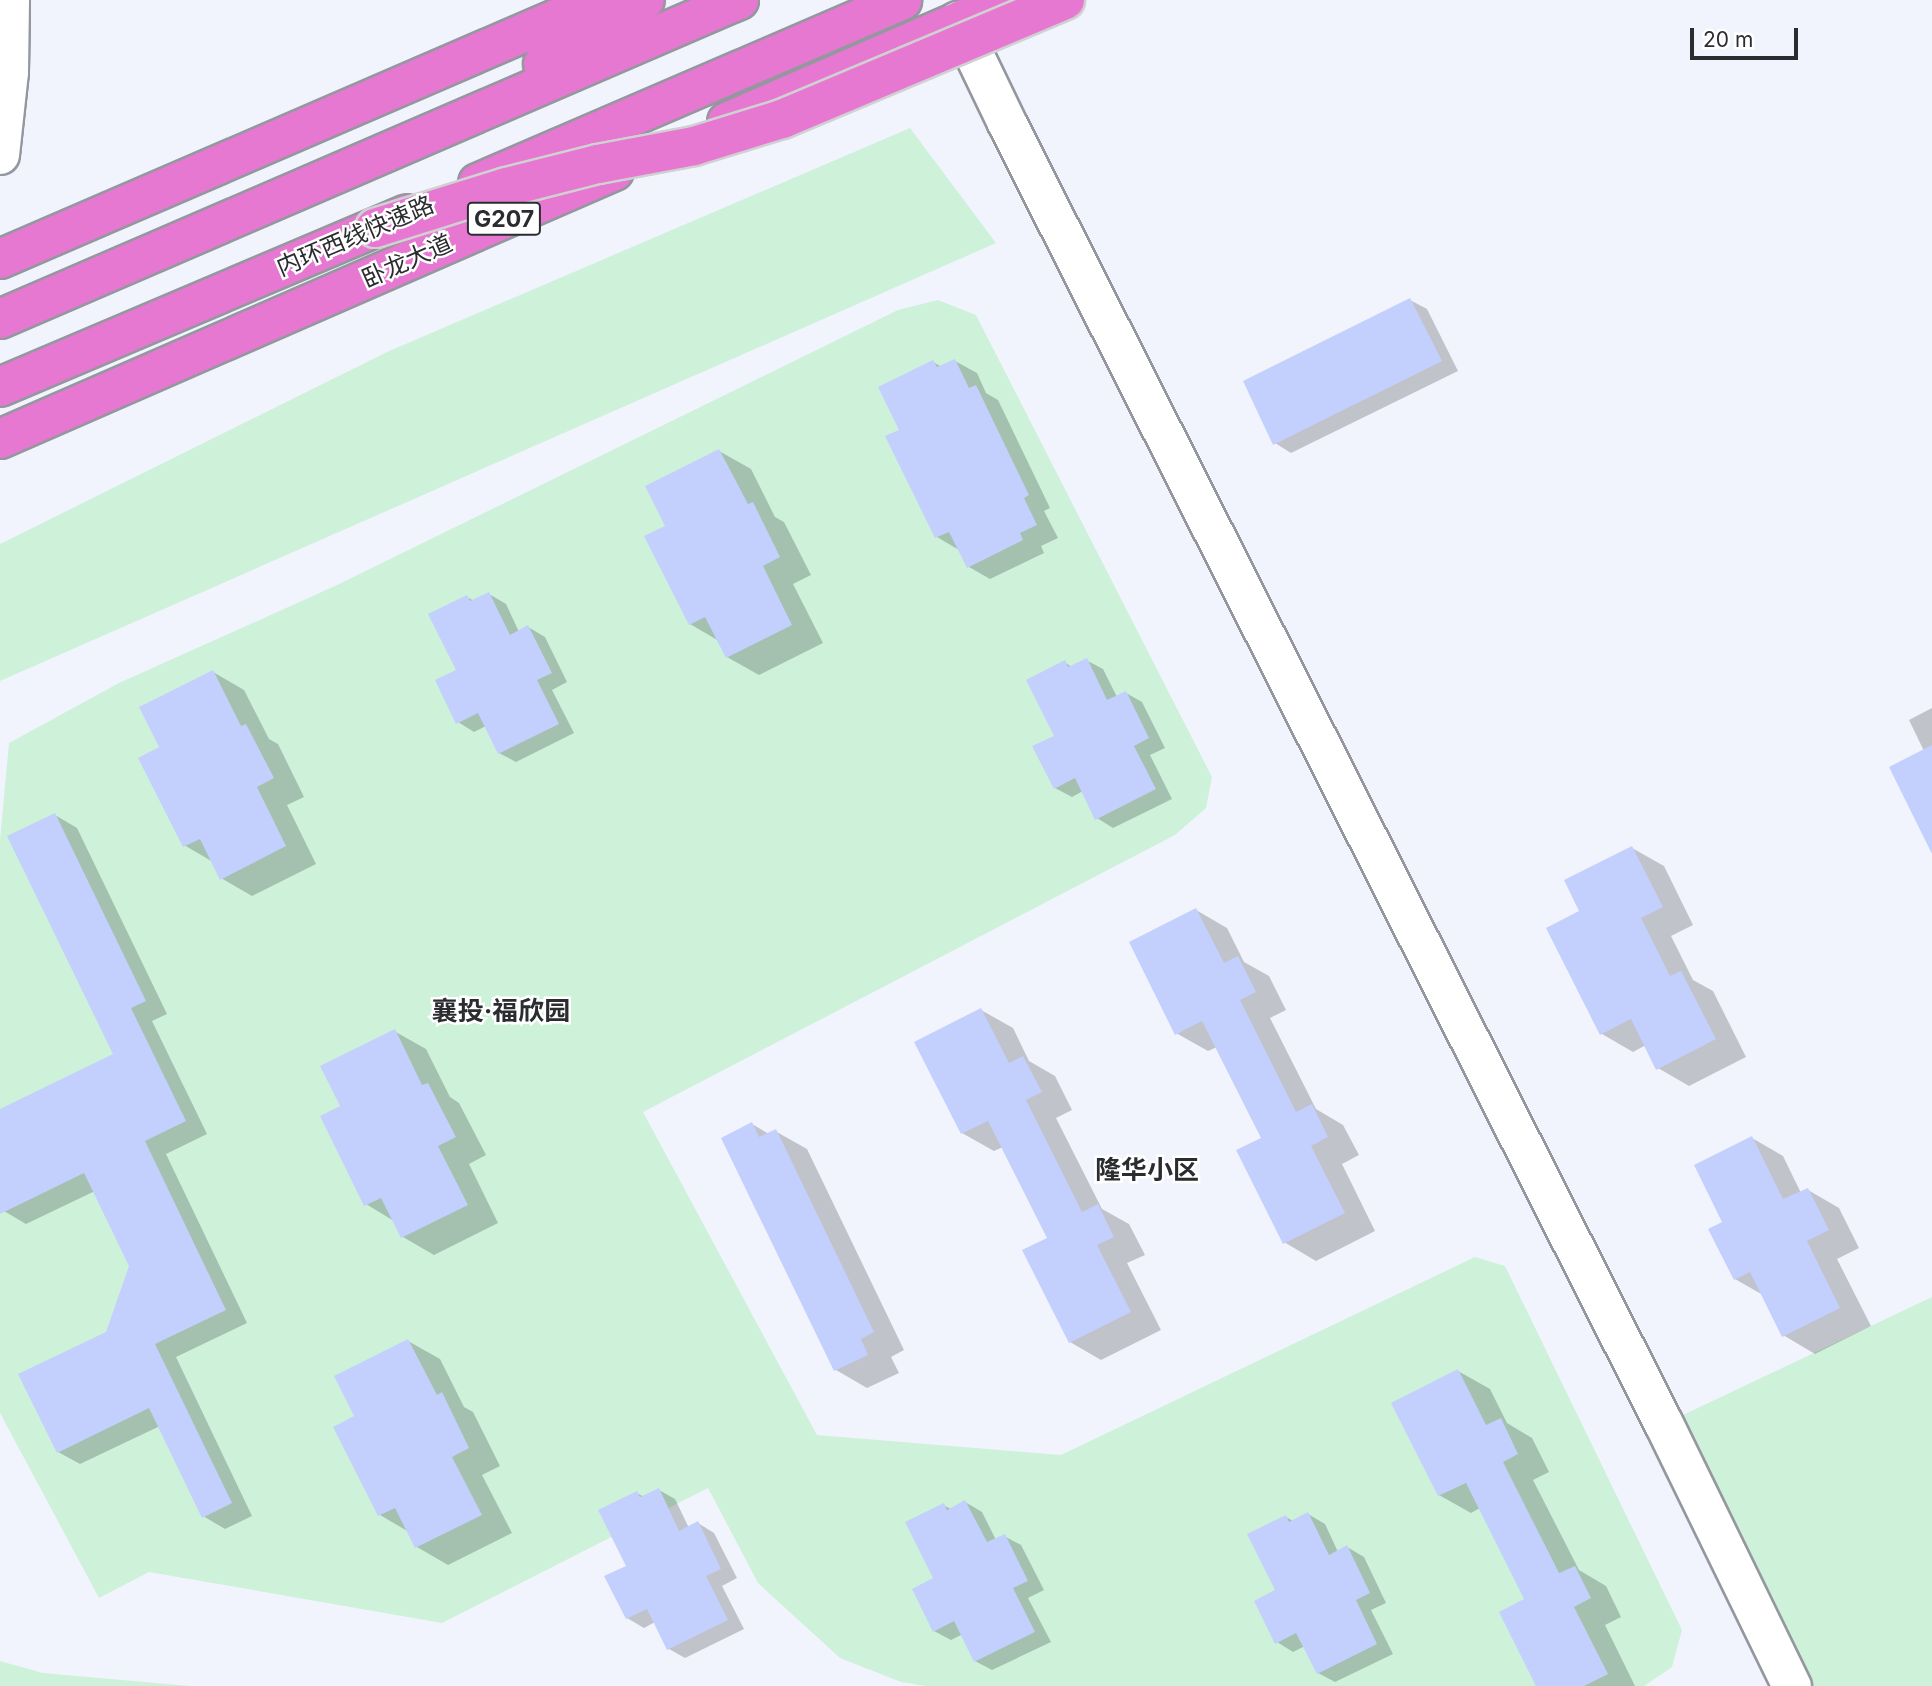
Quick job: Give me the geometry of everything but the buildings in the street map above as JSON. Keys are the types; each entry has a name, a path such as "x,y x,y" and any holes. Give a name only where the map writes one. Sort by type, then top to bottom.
{"highway":[{"path":"0,259 600,0"},
{"path":"352,167 498,92 645,0"},
{"path":"0,319 738,0"},
{"name":"内环西线快速路","path":"0,387 902,0"},
{"name":"卧龙大道","path":"0,439 1007,0"},
{"path":"375,228 507,187 598,164 694,146 782,119 1065,0"}],"street":[{"path":"0,155 9,72 10,0"},
{"path":"958,21 1019,148 1664,1424 1792,1686"}],"green space":[{"path":"910,128 996,243 0,681 0,544 387,352"},
{"path":"938,300 976,315 1212,777 1206,808 1175,835 643,1112 817,1435 1061,1455 1475,1257 1505,1266 1682,1630 1672,1667 1644,1686 926,1686 901,1682 840,1658 758,1583 708,1488 442,1623 149,1572 99,1598 0,1413 0,840 9,743 119,683 335,586 898,310"},
{"path":"1932,1297 1932,1686 1792,1686 1664,1424"},
{"path":"0,1661 43,1673 190,1686 0,1686"}],"district":[{"name":"襄投·福欣园","path":"501,1011"},
{"name":"隆华小区","path":"1147,1170"}]}
